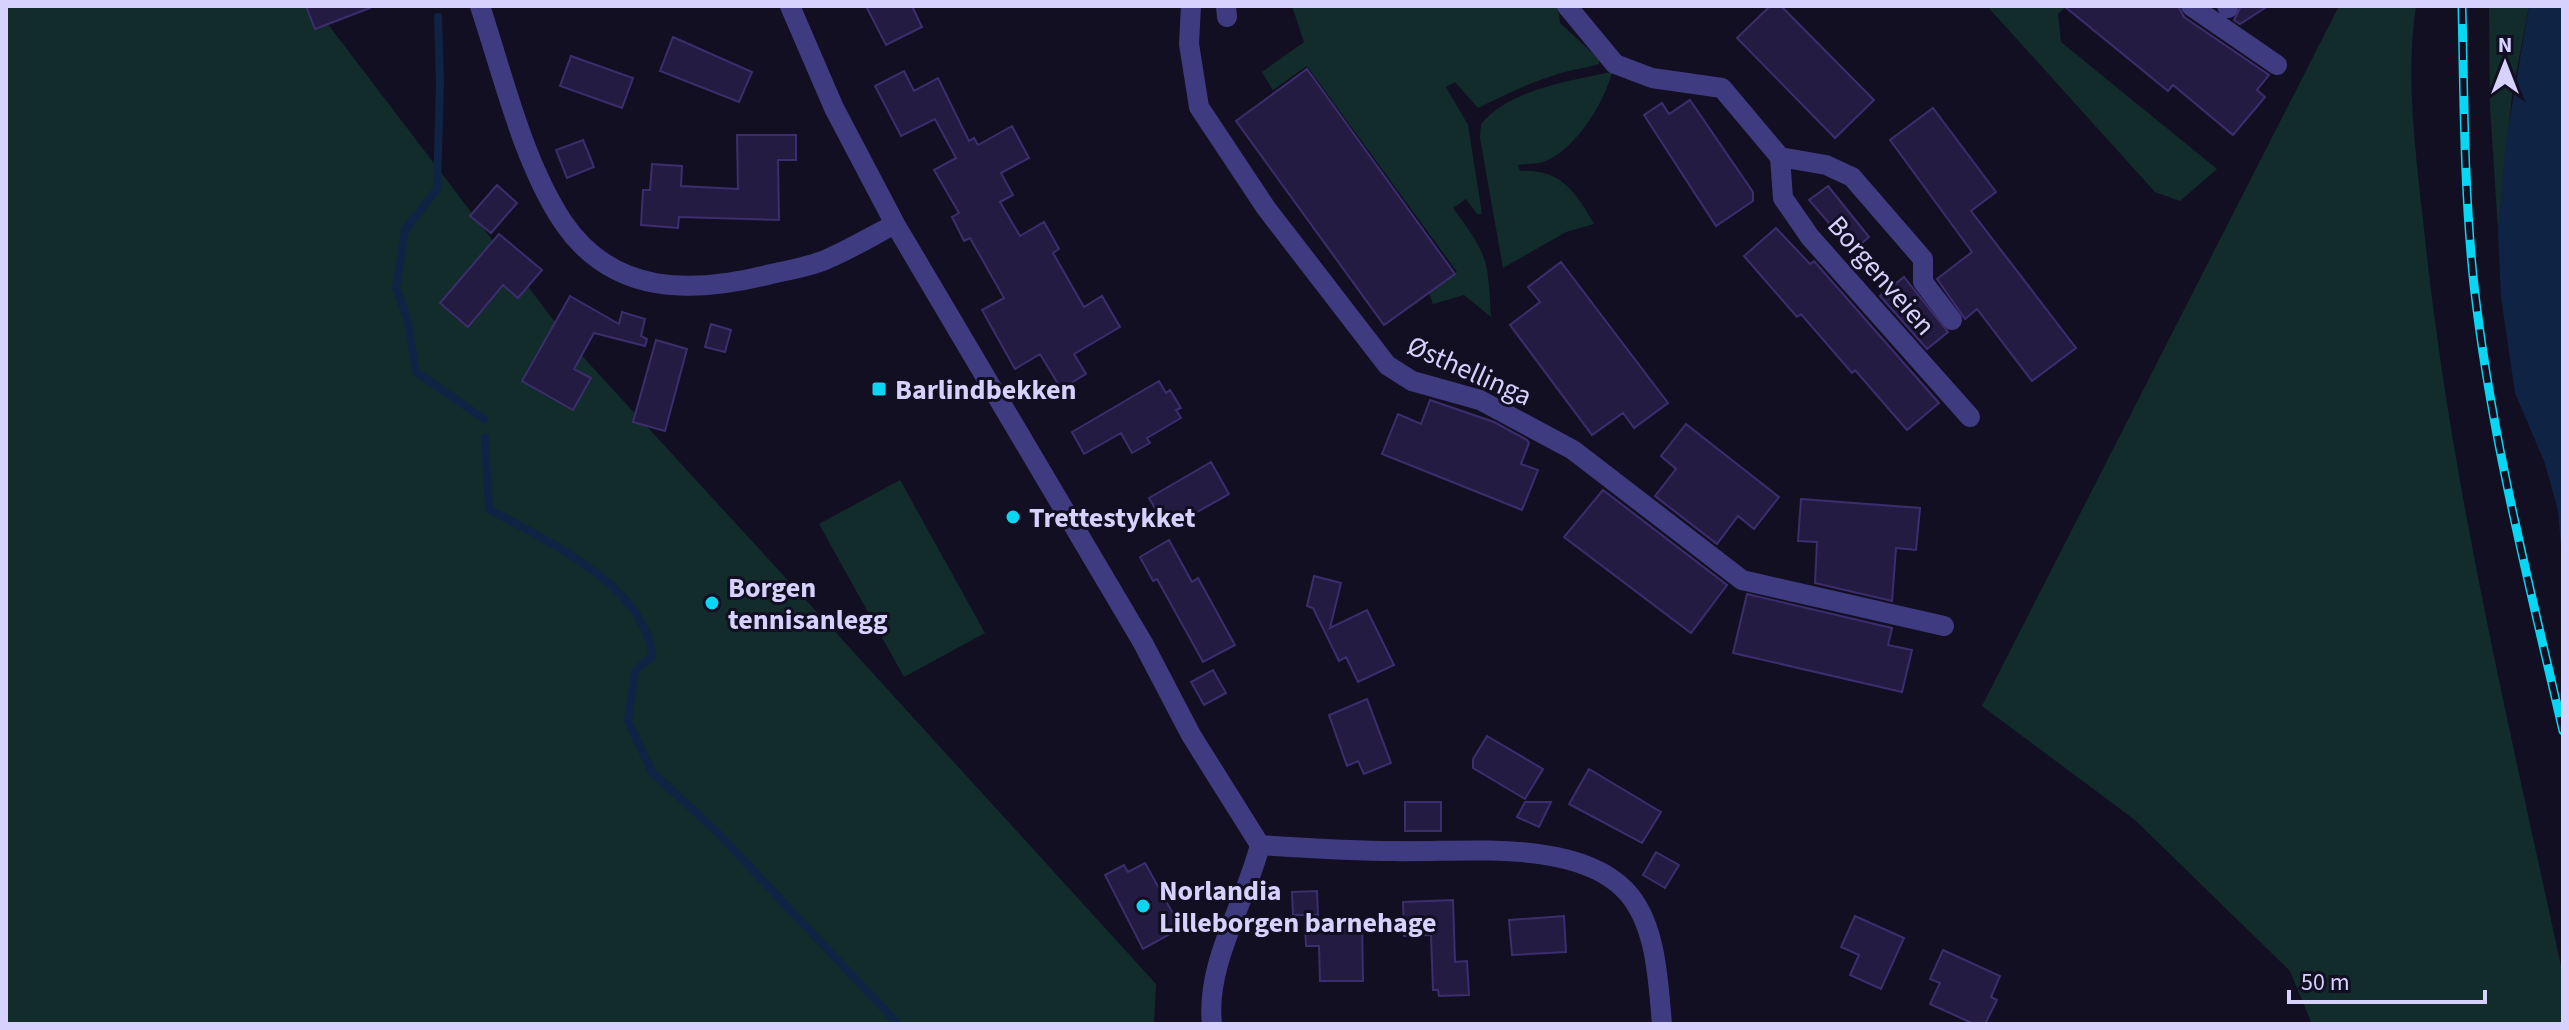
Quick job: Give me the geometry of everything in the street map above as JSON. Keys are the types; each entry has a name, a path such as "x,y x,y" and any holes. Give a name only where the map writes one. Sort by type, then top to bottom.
{"street":[{"path":"480,6 538,176 563,221 589,254 619,271 651,283 686,288 733,284 823,261 895,224"},
{"path":"790,6 834,108 895,224 1143,643 1191,735 1260,845 1252,880 1216,974 1212,1024"},
{"name":"Østhellinga","path":"1191,6 1189,44 1199,107 1266,208 1387,365 1412,381 1480,400 1573,450 1742,580 1944,626"},
{"path":"1567,6 1615,64 1652,78 1722,88 1780,157"},
{"path":"2191,6 2277,65"},
{"name":"Borgenveien","path":"1952,320 1923,282 1923,259 1852,177 1826,165 1780,157 1783,198 1810,237 1970,417"},
{"path":"1260,845 1527,853 1575,861 1608,877 1626,891 1642,916 1656,966 1662,1024"}],"green space":[{"path":"6,6 314,6 574,347 827,623 830,622 838,635 1156,984 1154,1024 6,1024"},
{"path":"1292,6 1558,6 1560,23 1599,59 1599,64 1540,80 1478,108 1455,82 1446,87 1468,125 1482,214 1477,214 1466,199 1453,208 1484,258 1491,317 1464,295 1433,304 1429,293 1457,272 1307,66 1273,90 1262,72 1304,42"},
{"path":"1987,6 2067,6 2058,14 2061,42 2217,169 2180,201 2155,192"},
{"path":"2339,6 2416,6 2411,66 2414,127 2426,248 2451,431 2485,613 2563,975 2563,1024 2312,1024 2290,971 2135,820 1982,706"},
{"path":"2489,6 2529,6 2512,95 2498,231 2490,106"},
{"path":"1612,72 1595,111 1566,148 1543,162 1518,165 1520,171 1546,174 1565,184 1594,224 1566,232 1503,268 1480,138 1481,124 1493,112 1524,95 1560,83"},
{"path":"900,480 985,633 904,677 819,524"}],"water":[{"path":"2529,6 2563,6 2563,572 2558,510 2544,461 2515,393 2501,297 2498,231 2506,141"}],"building":[{"path":"306,6 370,6 370,8 315,29"},
{"path":"866,6 912,6 922,27 886,45"},
{"path":"1770,6 1781,6 1874,100 1835,138 1737,38"},
{"path":"2064,6 2178,6 2184,17 2269,75 2257,90 2265,97 2233,135 2173,85 2168,91"},
{"path":"2241,6 2268,6 2240,24 2234,20"},
{"path":"673,37 752,72 739,102 660,71"},
{"path":"571,56 633,78 622,108 560,86"},
{"path":"1307,69 1455,274 1384,325 1236,121"},
{"path":"904,71 914,91 938,78 969,141 974,138 978,145 1012,126 1029,158 1001,173 1013,195 1000,202 1020,236 1044,222 1059,249 1053,253 1084,307 1102,296 1120,327 1074,354 1086,374 1061,389 1040,354 1015,369 982,310 1004,298 970,238 964,241 952,217 959,213 934,170 956,158 935,119 901,136 875,86"},
{"path":"1690,100 1753,192 1753,201 1716,226 1644,115 1662,103 1669,114"},
{"path":"1933,108 1996,192 1971,211 2076,348 2032,381 1977,309 1965,319 1937,279 1972,252 1890,140"},
{"path":"737,135 796,135 796,160 778,160 779,220 679,217 678,228 641,225 643,190 650,190 652,164 682,166 681,186 738,189"},
{"path":"583,140 594,167 567,178 556,150"},
{"path":"497,185 517,203 491,233 470,216"},
{"path":"1828,186 1869,237 1853,251 1809,200"},
{"path":"1776,228 1810,264 1814,261 1939,403 1907,430 1855,370 1852,373 1801,314 1797,317 1744,256"},
{"path":"499,234 542,270 518,298 503,285 468,327 440,303"},
{"path":"1561,262 1668,403 1634,428 1623,413 1592,435 1510,325 1540,302 1528,287"},
{"path":"1904,277 1948,332 1927,349 1880,296"},
{"path":"570,296 619,324 622,312 645,319 641,336 647,339 645,346 594,333 574,369 591,378 573,410 522,381"},
{"path":"711,324 731,330 725,352 705,347"},
{"path":"656,340 687,349 665,431 633,422"},
{"path":"1159,381 1166,393 1170,390 1181,408 1176,410 1181,418 1147,438 1150,443 1132,453 1121,433 1084,454 1072,432"},
{"path":"1430,400 1494,422 1527,440 1529,443 1521,464 1538,470 1522,510 1382,454 1398,414 1421,424"},
{"path":"1686,424 1779,497 1754,529 1738,516 1717,544 1655,496 1676,469 1661,456"},
{"path":"1211,462 1229,494 1167,529 1149,498"},
{"path":"1603,490 1727,585 1691,633 1564,537"},
{"path":"1801,499 1920,508 1916,550 1896,548 1892,601 1815,583 1817,542 1798,541"},
{"path":"1169,540 1192,582 1198,578 1235,645 1203,662 1157,579 1153,581 1140,557"},
{"path":"1314,576 1341,583 1330,628 1367,610 1394,665 1358,682 1346,657 1339,661 1313,608 1307,606"},
{"path":"1747,594 1892,628 1888,645 1912,650 1902,692 1733,653"},
{"path":"1213,670 1226,693 1204,705 1191,682"},
{"path":"1367,699 1391,763 1364,774 1358,761 1347,766 1329,715"},
{"path":"1487,736 1543,769 1525,799 1473,768 1473,759"},
{"path":"1589,769 1661,812 1642,843 1569,804"},
{"path":"1405,802 1441,802 1441,831 1405,831"},
{"path":"1525,802 1551,802 1539,827 1517,817"},
{"path":"1656,852 1679,865 1665,888 1643,875"},
{"path":"1145,863 1181,928 1143,949 1105,875 1124,865 1128,872"},
{"path":"1317,891 1318,915 1293,915 1292,892"},
{"path":"1453,900 1455,962 1467,961 1469,995 1439,996 1438,990 1433,990 1431,935 1404,936 1403,902"},
{"path":"1564,916 1566,952 1512,955 1509,920"},
{"path":"1855,916 1904,938 1881,989 1850,975 1859,955 1841,947"},
{"path":"1305,922 1362,922 1363,981 1320,981 1319,946 1306,946"},
{"path":"1943,950 2000,976 1991,997 1997,1000 1985,1024 1974,1024 1930,1004 1940,983 1930,979"}],"waterway":[{"name":"Barlindbekken","path":"438,17 437,189 405,230 396,288 407,317 416,372 484,419"},
{"name":"Barlindbekken","path":"485,438 489,509 589,568 632,607 646,631 652,656 635,671 628,721 652,772 717,832 898,1024"}],"railway":[{"path":"2462,6 2468,215 2481,341 2512,509 2563,731"}],"place":[{"name":"Barlindbekken","path":"879,389"},
{"name":"Trettestykket","path":"1013,517"},
{"name":"Borgen tennisanlegg","path":"712,603"},
{"name":"Norlandia Lilleborgen barnehage","path":"1143,906"}]}
